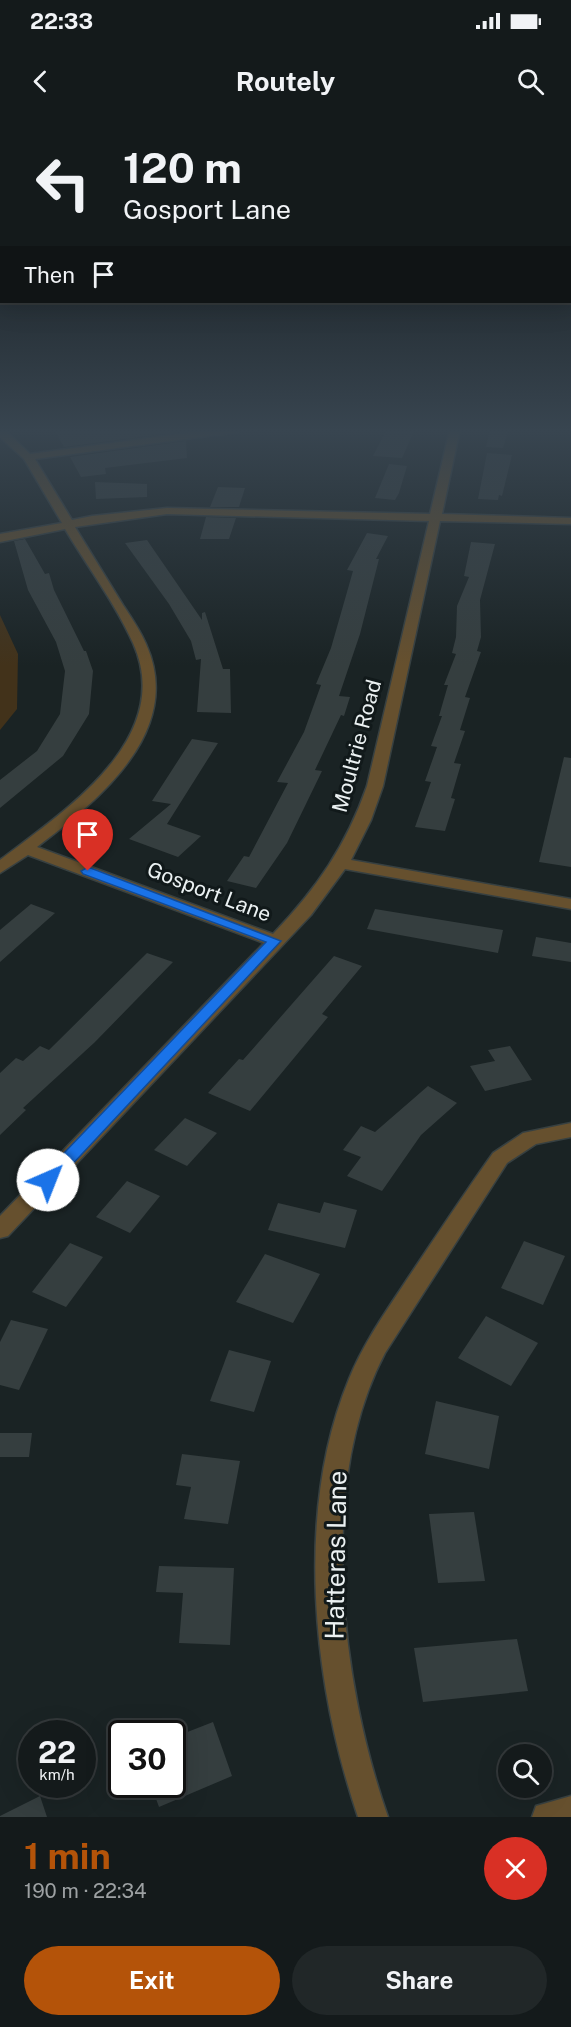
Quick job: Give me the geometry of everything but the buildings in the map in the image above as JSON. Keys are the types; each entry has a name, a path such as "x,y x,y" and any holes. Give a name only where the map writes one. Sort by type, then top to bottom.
{"street":[{"path":"0,868 91,794 118,765 141,727 150,690 147,666 139,642 59,508"},
{"name":"Moultrie Road","path":"0,1230 305,911 341,864 363,820 375,786 437,508"},
{"path":"0,538 124,515 167,511 571,521"},
{"name":"Gosport Lane","path":"25,848 275,941"},
{"path":"341,864 571,904"},
{"name":"Hatteras Lane","path":"373,1817 352,1754 335,1657 331,1514 336,1461 344,1423 359,1381 377,1345 500,1158 530,1138 571,1130"},
{"path":"546,1817 571,1811"}],"shaded area":[{"path":"0,615 18,654 17,709 0,730"}],"route":[{"path":"48,1180 275,941 88,871"}]}
